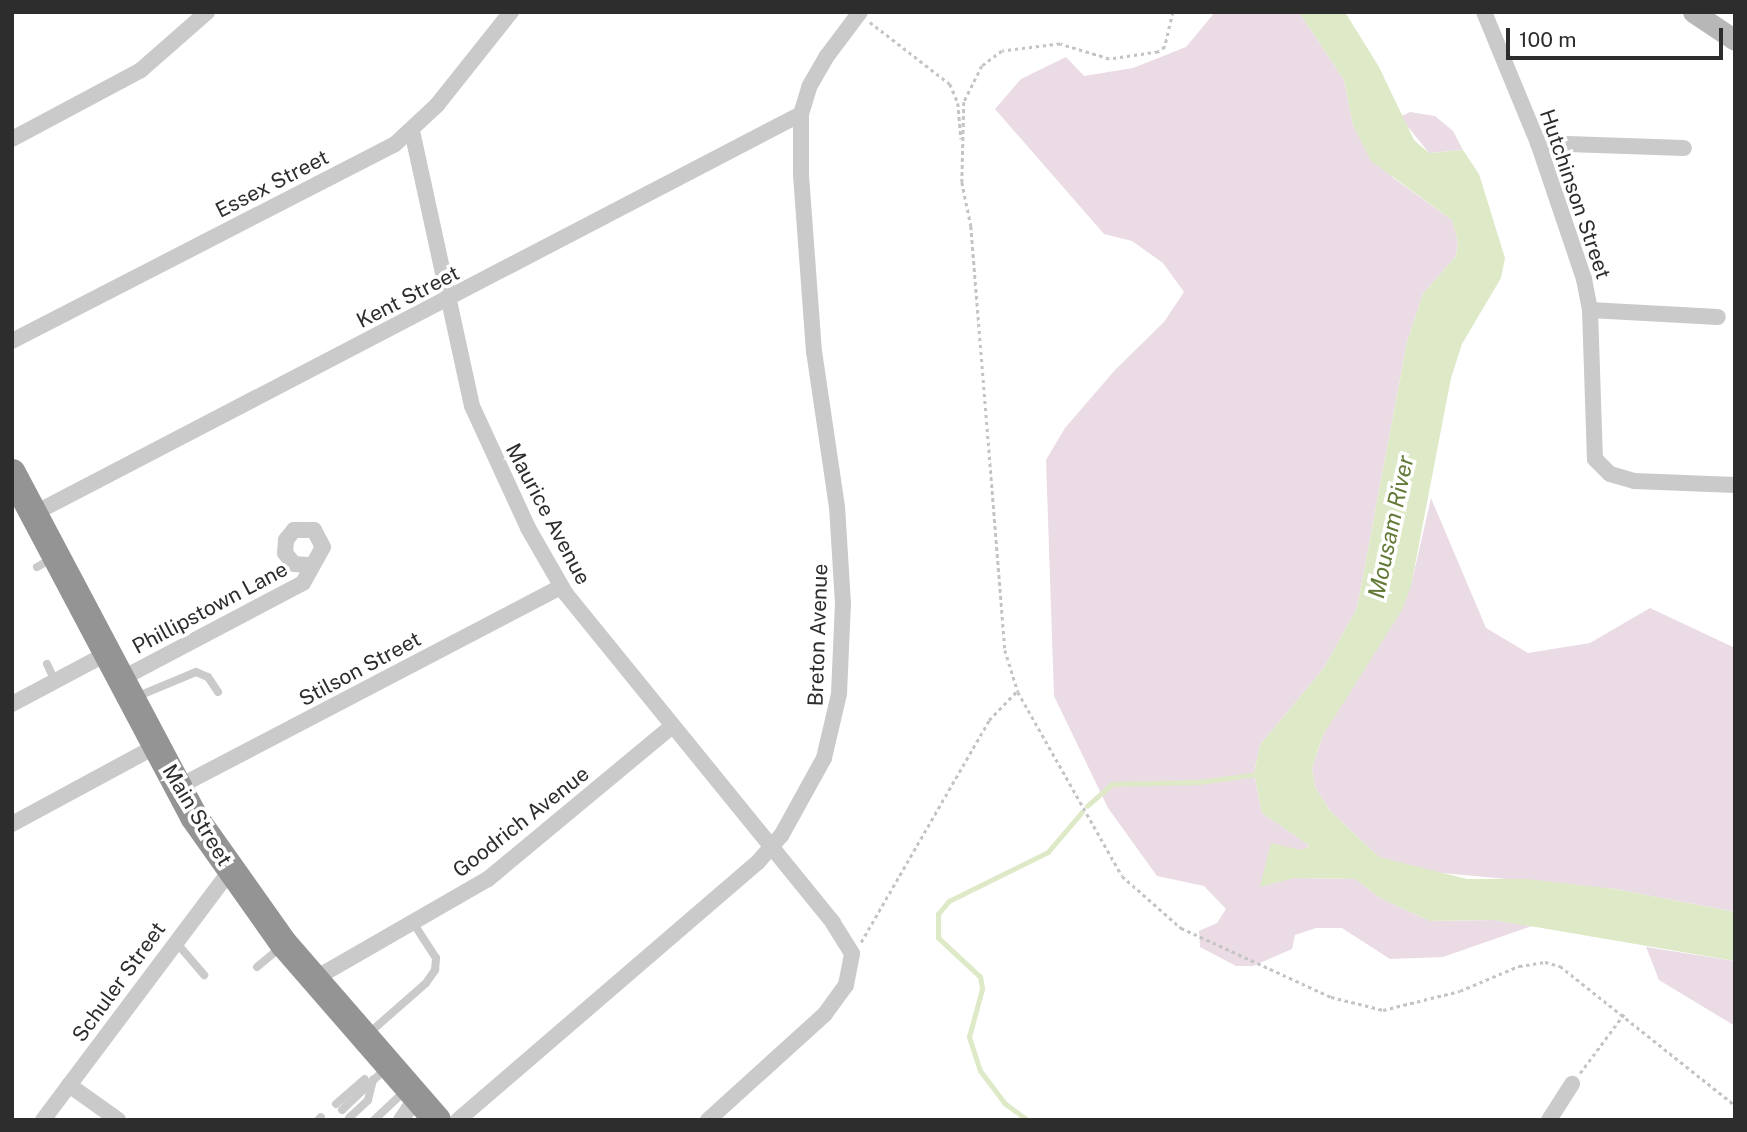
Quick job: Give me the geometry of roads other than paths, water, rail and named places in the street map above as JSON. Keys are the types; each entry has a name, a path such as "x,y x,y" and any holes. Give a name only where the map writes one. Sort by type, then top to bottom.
{"highway":[{"name":"Main Street","path":"12,473 24,511 46,562 106,654 178,787 230,871 314,979 331,1007 363,1038 376,1074 405,1101 438,1120"}],"street":[{"path":"12,139 141,70 207,12"},
{"name":"Essex Street","path":"12,341 394,145 412,131 511,12"},
{"name":"Hutchinson Street","path":"1484,12 1538,143 1569,228 1590,310 1592,449 1599,465 1610,474 1634,481 1735,485"},
{"path":"1693,12 1735,40"},
{"name":"Breton Avenue","path":"458,1120 772,848 824,758 837,709 843,646 839,525 812,329 801,173 802,114 809,87 827,56 859,13"},
{"name":"Kent Street","path":"24,511 447,301 802,114"},
{"name":"Maurice Avenue","path":"412,131 461,369 486,441 561,587 772,848 852,954 846,985 825,1014 708,1120"},
{"path":"1538,143 1684,148"},
{"path":"1590,310 1718,317"},
{"name":"Phillipstown Lane","path":"125,690 185,641 291,592 308,576 310,565"},
{"name":"Stilson Street","path":"178,787 259,740 561,587"},
{"path":"12,704 106,654"},
{"name":"Goodrich Avenue","path":"314,979 488,879 672,726"},
{"path":"12,824 156,746"},
{"name":"Schuler Street","path":"44,1120 175,941 230,871"},
{"path":"1549,1120 1572,1084"},
{"path":"69,1085 118,1120"}],"lane":[{"path":"47,664 55,681"},
{"path":"125,690 196,673 208,677 218,692"},
{"path":"363,1038 435,970 436,958 412,921"},
{"path":"175,941 204,975"},
{"path":"257,967 285,944"},
{"path":"339,1107 376,1074"},
{"path":"349,1118 368,1100 376,1074"},
{"path":"374,1120 405,1101"}],"water":[{"name":"Mousam River","path":"1299,12 1345,12 1379,67 1414,140 1429,153 1463,150 1479,174 1505,258 1501,278 1462,344 1451,378 1411,586 1402,610 1323,735 1312,768 1315,787 1330,811 1379,857 1467,879 1527,879 1615,889 1735,912 1735,961 1494,920 1430,921 1380,898 1356,879 1294,878 1260,887 1271,843 1301,850 1310,846 1262,813 1254,773 1260,745 1324,668 1357,608 1407,342 1423,294 1456,256 1458,242 1452,220 1371,161 1353,125 1344,80"}],"waterway":[{"path":"1087,806 1112,784 1199,782 1258,774"},
{"path":"1027,1120 1005,1104 980,1071 969,1037 982,989 980,977 938,938 938,914 949,901 1048,852 1082,812"}]}
